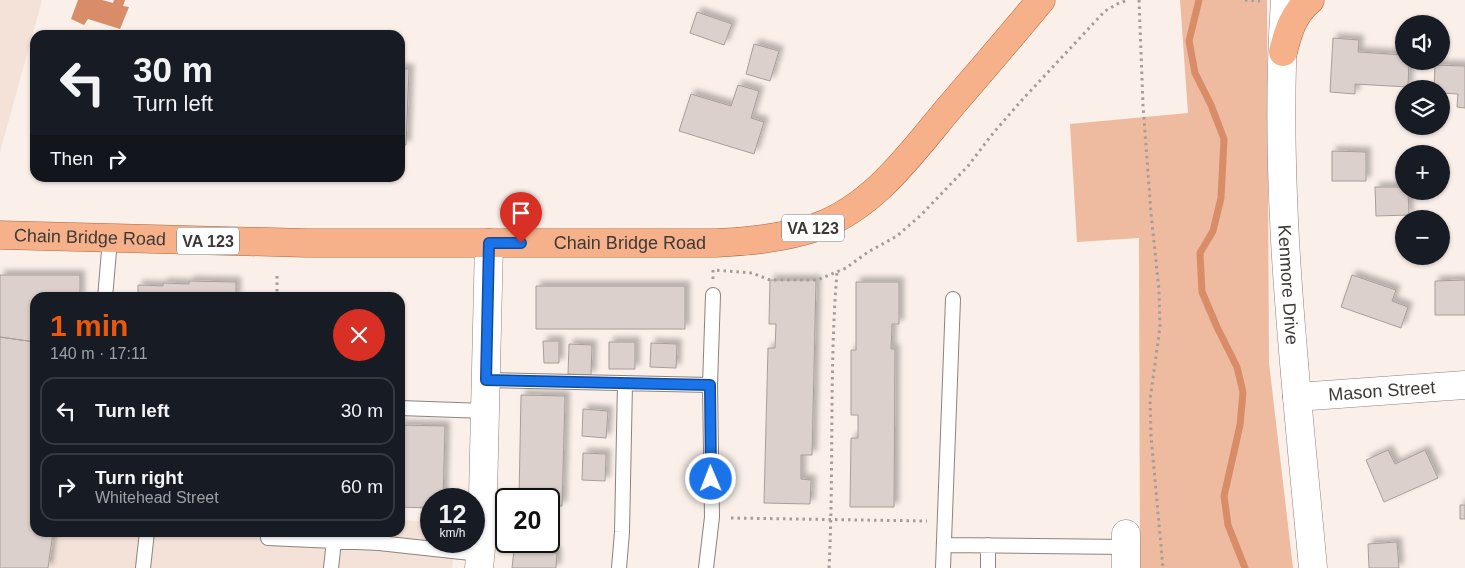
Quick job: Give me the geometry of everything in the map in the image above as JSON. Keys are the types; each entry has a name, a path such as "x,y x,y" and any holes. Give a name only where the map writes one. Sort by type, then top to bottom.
{"main road":[{"name":"Chain Bridge Road","path":"0,235 307,243 716,243 759,240 794,234 844,214 866,199 894,173 1041,0"},
{"path":"1283,52 1289,29 1299,8 1310,0"}],"street":[{"name":"Kenmore Drive","path":"1277,1 1283,52 1282,166 1287,254 1314,568"},
{"path":"480,561 489,243"},
{"name":"Mason Street","path":"1298,397 1465,385"}],"lane":[{"path":"106,292 110,239"},
{"path":"706,568 712,517 710,385 713,295"},
{"path":"943,568 953,300"},
{"path":"486,380 710,385"},
{"path":"619,568 622,532 624,383"},
{"path":"405,408 485,411"},
{"path":"143,568 146,537"},
{"path":"268,538 379,543 480,561"},
{"path":"331,568 334,541"},
{"path":"944,545 1126,550"},
{"path":"988,545 988,568"}],"path":[{"path":"1139,0 1143,105 1159,290 1160,327 1150,400 1163,568"},
{"path":"1245,0 1277,1"},
{"path":"829,568 834,313 837,272"},
{"path":"277,276 277,292"},
{"path":"712,517 945,522"}],"shaded area":[{"path":"0,0 42,0 34,30 30,30 30,43 0,152"},
{"path":"78,0 102,0 113,3 114,0 125,0 123,6 129,7 120,29 88,19 84,25 71,19"},
{"path":"1180,0 1267,0 1269,363 1293,568 1140,568 1139,238 1077,242 1070,124 1188,113"},
{"path":"405,520 420,521 420,553 454,553 452,568 49,568 54,537 405,537"}],"building":[{"path":"697,12 732,24 724,45 690,33"},
{"path":"1333,38 1359,40 1358,52 1395,54 1395,70 1409,70 1408,80 1395,80 1395,86 1355,84 1355,94 1330,92"},
{"path":"754,44 779,51 770,81 746,74"},
{"path":"1450,66 1465,66 1465,108 1457,107 1458,94 1450,94 1450,80 1434,80 1435,70 1450,70"},
{"path":"405,69 409,69 405,145"},
{"path":"738,85 759,91 751,118 764,122 754,154 679,131 691,94 731,106"},
{"path":"1332,151 1366,152 1366,181 1332,181"},
{"path":"1375,187 1395,187 1395,200 1408,200 1409,210 1395,210 1395,215 1376,216"},
{"path":"0,275 80,275 80,292 30,292 30,341 0,337"},
{"path":"1352,275 1396,290 1392,301 1408,307 1401,328 1341,307"},
{"path":"770,280 816,280 812,455 801,455 801,479 811,480 810,504 764,503 768,348 775,348 776,324 769,324"},
{"path":"1465,280 1465,315 1435,315 1435,281"},
{"path":"189,281 236,282 236,292 138,292 138,285 163,286 163,283 189,284"},
{"path":"856,282 899,282 899,324 892,324 891,349 895,349 894,507 850,507 851,438 858,438 858,415 851,415 851,350 856,350"},
{"path":"536,286 685,286 685,329 536,329"},
{"path":"0,337 30,341 30,537 52,537 48,568 0,568"},
{"path":"543,341 559,341 559,363 544,363"},
{"path":"609,342 635,342 635,369 609,369"},
{"path":"651,343 677,344 676,368 650,367"},
{"path":"569,344 592,345 591,375 568,374"},
{"path":"521,395 565,396 562,506 560,506 560,488 519,488"},
{"path":"583,409 608,411 606,438 582,436"},
{"path":"405,425 445,426 443,488 420,488 420,508 405,507"},
{"path":"1388,450 1395,464 1425,450 1438,478 1384,502 1366,460"},
{"path":"583,453 606,454 605,481 582,480"},
{"path":"1460,505 1465,505 1465,519 1460,519"},
{"path":"1397,542 1399,568 1369,568 1368,544"},
{"path":"514,553 557,553 556,568 512,568"}],"waterway":[{"path":"1199,0 1189,41 1195,73 1211,105 1224,139 1221,198 1213,231 1200,253 1202,292 1237,367 1243,392 1240,425 1224,496 1228,525 1245,568"}],"route":[{"path":"521,243 489,243 486,380 710,385 711,479"}]}
